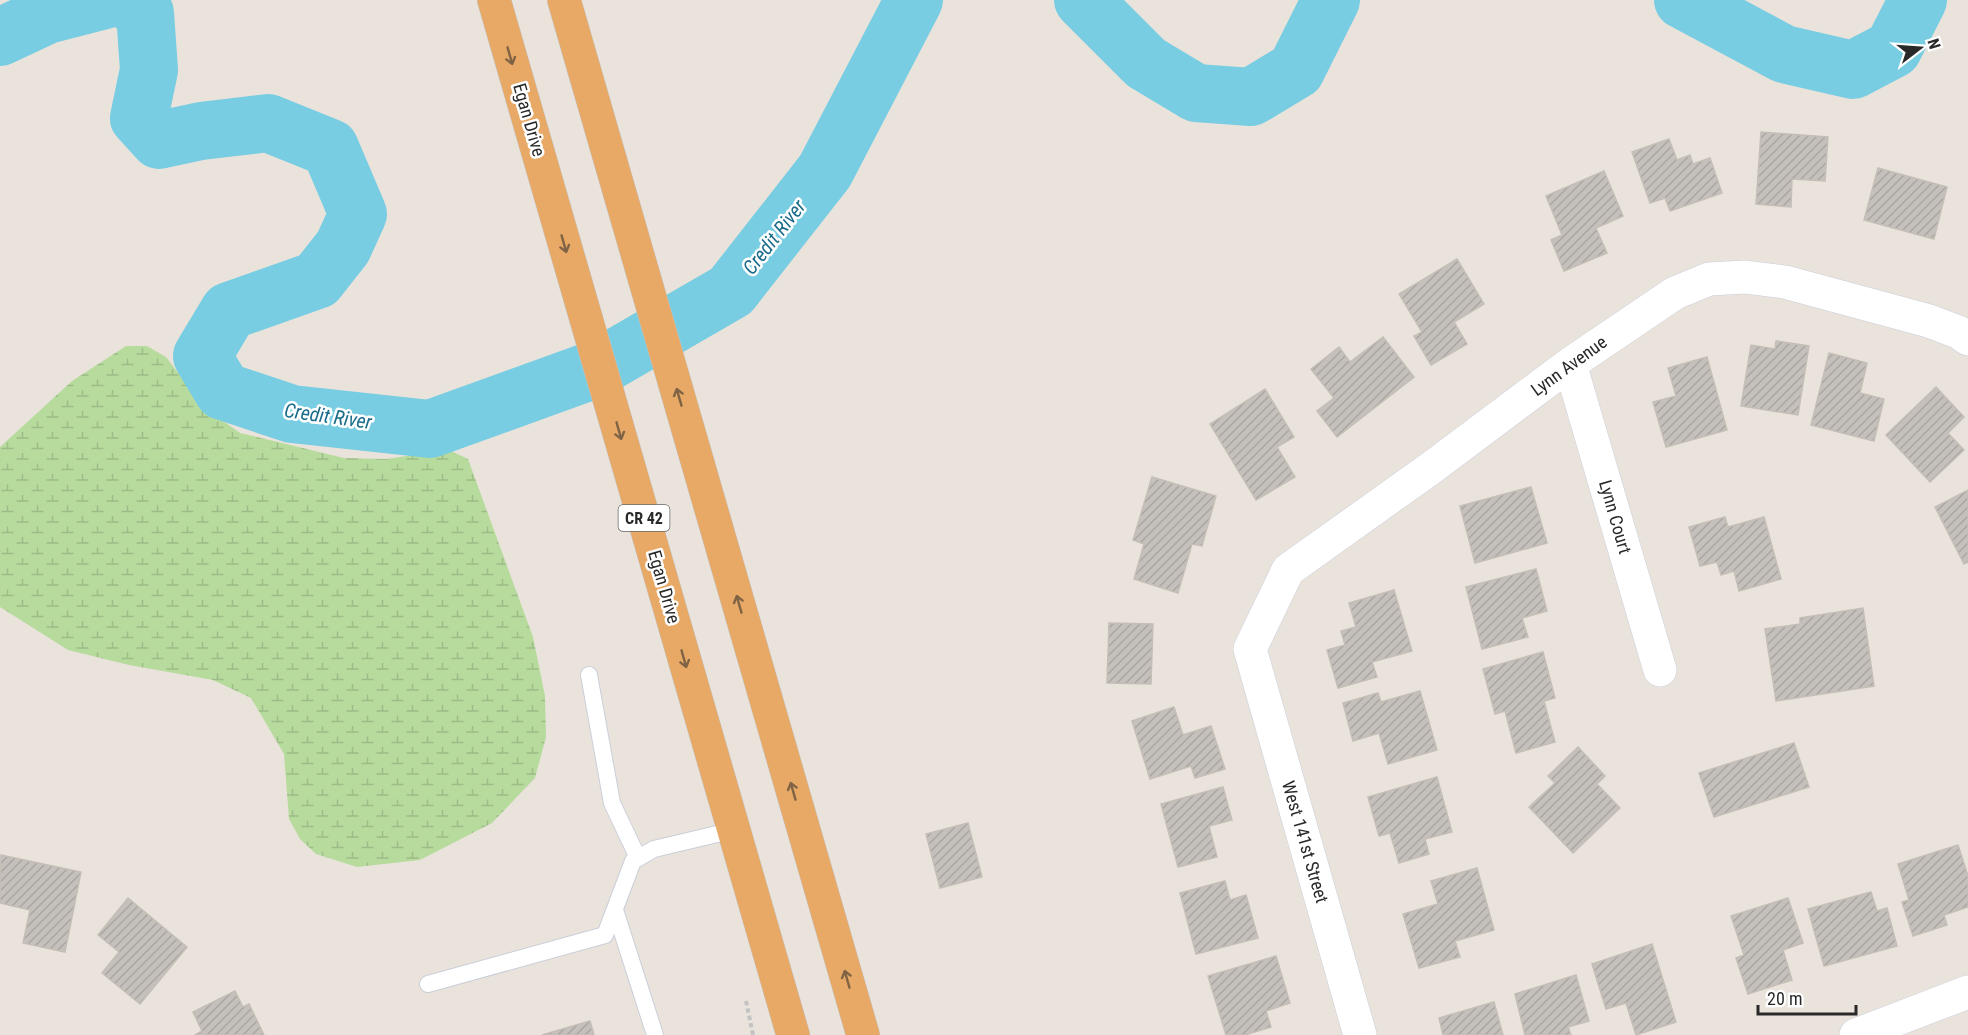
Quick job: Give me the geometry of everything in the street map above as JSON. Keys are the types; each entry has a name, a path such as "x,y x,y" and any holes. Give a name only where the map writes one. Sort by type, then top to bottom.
{"highway":[{"name":"Egan Drive","path":"494,0 793,1035"},
{"path":"564,0 863,1035"}],"street":[{"name":"Lynn Avenue","path":"1250,649 1288,570 1431,468 1570,364 1675,293 1709,279 1746,277 1785,282 1929,321 1958,332 1968,339"},
{"name":"Lynn Court","path":"1570,364 1660,670"},
{"name":"West 141st Street","path":"1250,649 1360,1035"},
{"path":"1856,1035 1968,992"}],"lane":[{"path":"589,675 612,803 638,858"},
{"path":"428,984 605,935 633,861 654,849 734,830"},
{"path":"615,909 655,1035"}],"green space":[{"path":"126,346 147,346 166,357 206,409 240,433 344,458 386,459 449,450 468,459 533,637 545,696 546,737 535,778 492,823 420,860 357,867 316,854 300,839 289,819 284,754 251,698 213,680 129,665 68,650 0,607 0,447 72,381"}],"building":[{"path":"1761,132 1828,137 1825,181 1792,179 1791,207 1756,204"},
{"path":"1669,139 1677,160 1690,155 1693,164 1710,158 1722,193 1670,211 1665,198 1650,203 1632,152"},
{"path":"1878,168 1947,187 1934,239 1864,220"},
{"path":"1604,171 1623,216 1596,228 1607,253 1564,271 1551,240 1562,235 1546,196"},
{"path":"1457,259 1484,304 1454,322 1467,344 1431,365 1414,336 1422,332 1399,294"},
{"path":"1383,337 1414,377 1337,437 1317,411 1334,398 1311,369 1339,347 1350,362"},
{"path":"1776,341 1809,346 1798,415 1741,406 1751,345 1775,349"},
{"path":"1829,353 1867,363 1860,393 1884,399 1874,441 1811,425"},
{"path":"1707,357 1727,430 1666,447 1653,402 1676,396 1668,368"},
{"path":"1936,387 1964,417 1948,433 1964,450 1930,482 1886,435"},
{"path":"1265,389 1294,437 1277,447 1295,477 1256,500 1210,424"},
{"path":"1152,477 1216,496 1202,546 1192,544 1178,593 1134,579 1144,544 1133,540"},
{"path":"1531,487 1547,543 1475,563 1460,506"},
{"path":"1968,490 1968,562 1964,564 1935,507"},
{"path":"1725,517 1728,527 1764,517 1781,579 1739,591 1734,571 1721,575 1717,562 1700,566 1689,527"},
{"path":"1536,569 1547,611 1522,618 1528,637 1482,649 1466,587"},
{"path":"1394,590 1412,651 1372,662 1377,677 1338,688 1327,650 1345,645 1341,631 1356,627 1349,603"},
{"path":"1863,608 1874,686 1776,701 1765,629 1800,624 1800,618"},
{"path":"1109,623 1153,624 1151,684 1107,683"},
{"path":"1543,652 1555,698 1544,701 1555,742 1516,753 1505,711 1495,714 1483,669"},
{"path":"1420,691 1437,750 1388,764 1379,733 1353,741 1343,703 1378,693 1381,702"},
{"path":"1174,707 1183,735 1211,726 1225,769 1195,778 1191,766 1150,779 1132,721"},
{"path":"1794,743 1809,787 1714,817 1699,773"},
{"path":"1578,747 1605,776 1597,784 1620,808 1573,853 1529,807 1555,783 1548,776"},
{"path":"1437,777 1452,832 1425,839 1429,854 1399,863 1390,833 1379,836 1368,797"},
{"path":"1223,787 1232,820 1209,826 1217,857 1178,867 1161,804"},
{"path":"968,823 982,877 940,888 926,834"},
{"path":"1958,845 1968,876 1968,907 1944,915 1947,925 1913,936 1902,902 1909,900 1898,864"},
{"path":"1,855 81,872 65,952 23,943 30,910 0,903"},
{"path":"1477,868 1494,930 1455,941 1460,957 1419,968 1403,914 1438,904 1431,881"},
{"path":"1225,881 1230,900 1246,895 1258,938 1196,954 1180,893"},
{"path":"1871,892 1877,911 1887,908 1897,946 1824,966 1808,909"},
{"path":"128,898 187,947 140,1004 102,973 119,952 98,935"},
{"path":"1788,898 1803,943 1783,950 1792,980 1748,994 1736,958 1744,955 1731,916"},
{"path":"1652,944 1676,1022 1636,1035 1626,1003 1606,1009 1592,964"},
{"path":"1276,956 1290,1003 1266,1011 1271,1027 1245,1035 1226,1035 1208,976"},
{"path":"1576,975 1589,1021 1568,1027 1571,1035 1525,1035 1515,994"},
{"path":"235,991 243,1007 249,1004 264,1035 195,1035 202,1031 193,1012"},
{"path":"1494,1002 1503,1035 1443,1035 1439,1018"},
{"path":"590,1021 594,1035 542,1035"}],"waterway":[{"name":"Credit River","path":"0,37 47,15 105,0"},
{"name":"Credit River","path":"127,0 145,13 149,70 139,118 159,140 201,131 268,123 330,148 358,214 343,247 317,280 229,311 202,356 223,391 292,414 430,429 596,369 731,291 825,171 914,0"},
{"name":"Credit River","path":"1083,0 1146,63 1196,93 1251,97 1296,70 1331,0"},
{"name":"Credit River","path":"1683,0 1784,54 1853,70 1893,49 1918,0"}]}
